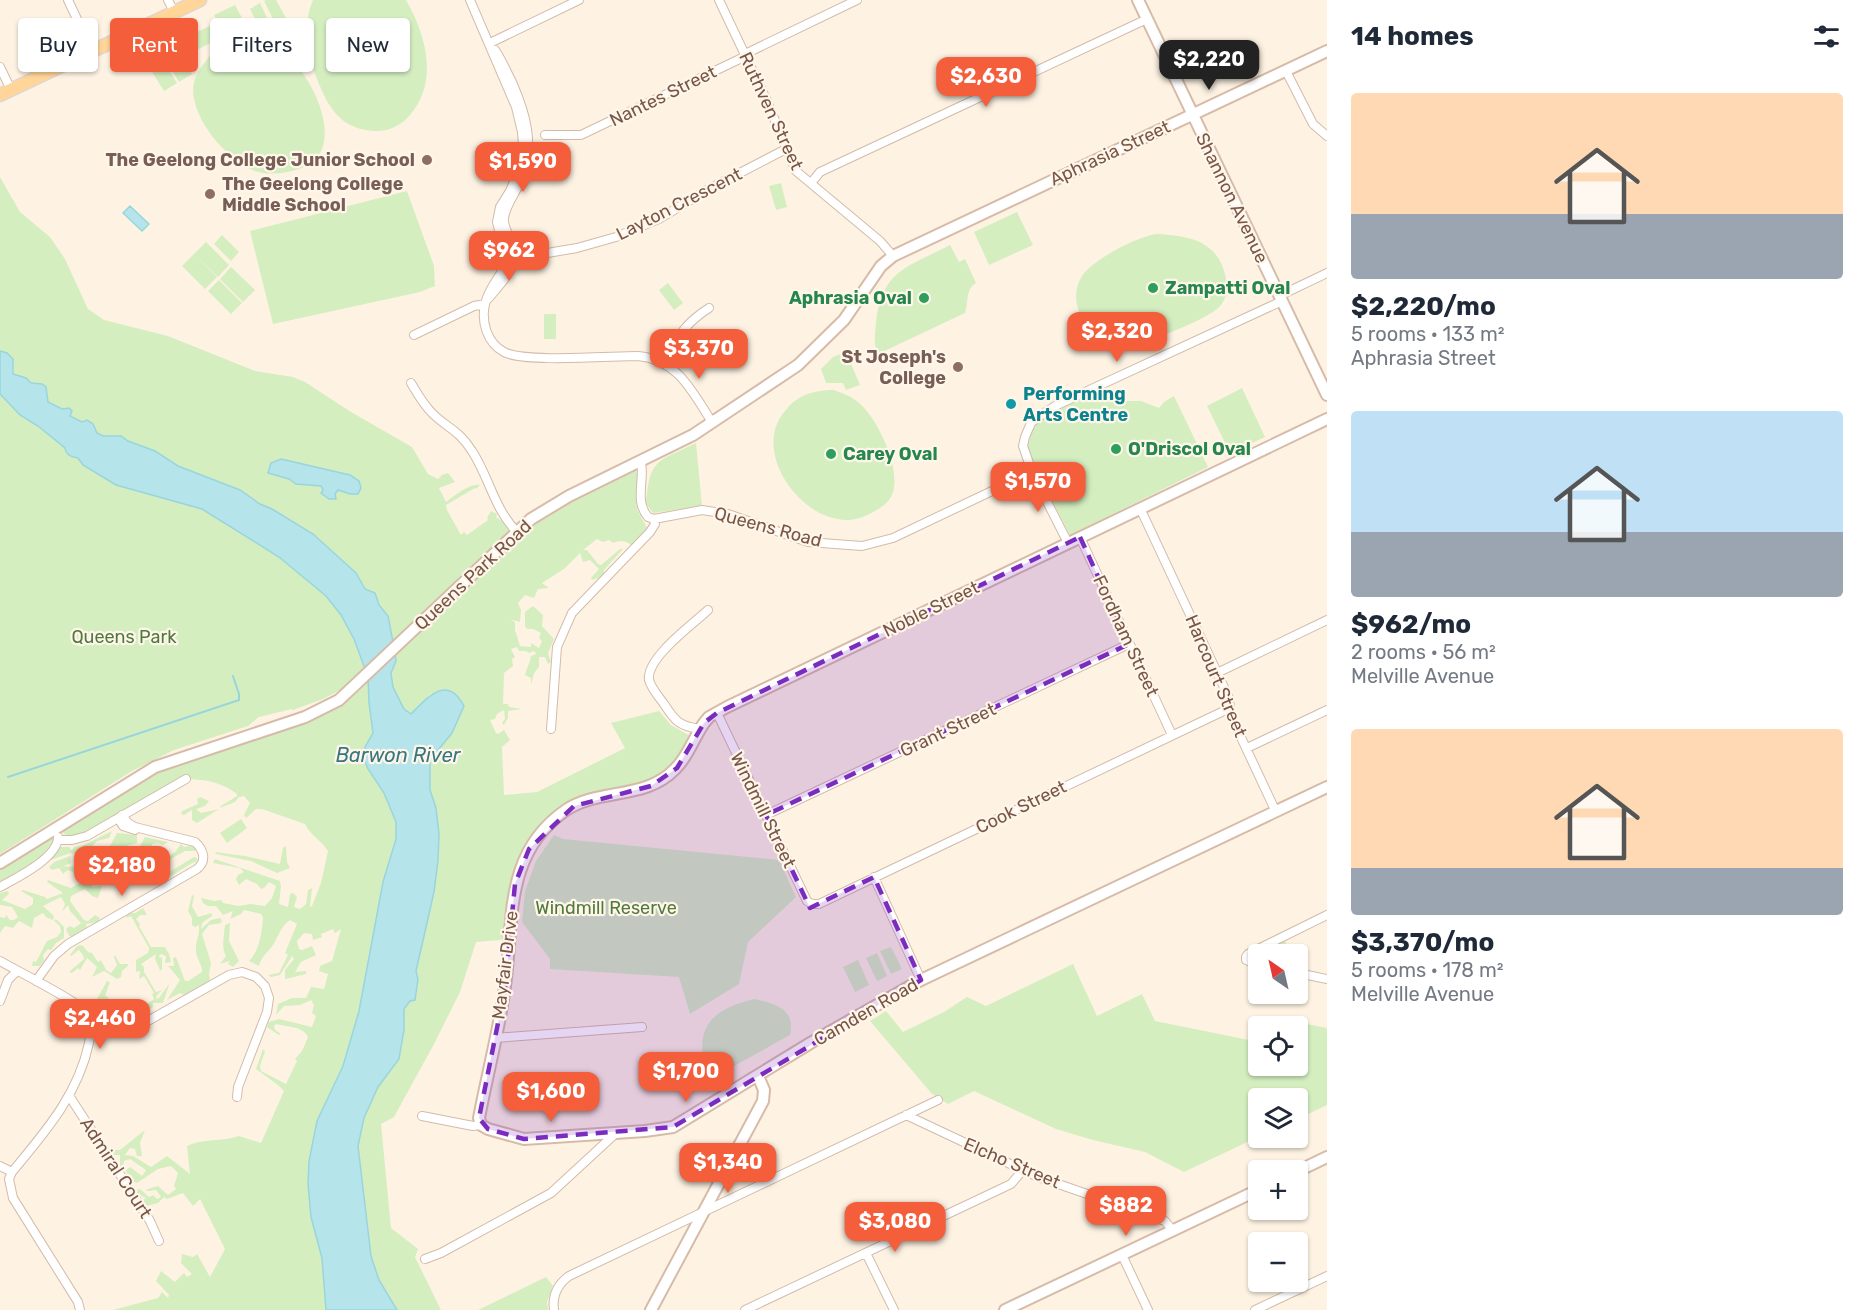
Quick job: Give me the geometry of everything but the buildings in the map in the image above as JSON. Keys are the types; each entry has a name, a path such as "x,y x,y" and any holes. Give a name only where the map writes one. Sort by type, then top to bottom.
{"main road":[{"path":"98,48 200,0"},
{"path":"5,93 48,72"}],"street":[{"path":"68,0 76,18"},
{"path":"168,0 174,12"},
{"path":"470,0 522,104 529,146 524,174 516,194 506,209 504,222 513,254 509,271 485,304 483,316 488,336 502,351 522,357 638,356 664,362 681,376 712,423"},
{"path":"490,44 579,0"},
{"name":"Ruthven Street","path":"719,0 788,148 796,171 880,241 893,256"},
{"name":"Nantes Street","path":"545,135 581,135 856,0"},
{"name":"Shannon Avenue","path":"1138,0 1327,395"},
{"path":"812,183 820,172 1147,18"},
{"name":"Aphrasia Street","path":"893,256 1327,51"},
{"path":"0,67 5,93"},
{"path":"1286,71 1313,124 1327,136"},
{"name":"Layton Crescent","path":"530,256 577,248 616,237 659,219 707,190 788,148"},
{"name":"Queens Park Road","path":"0,863 155,767 315,713 339,700 516,531 550,506 693,435 798,365 844,320 881,266 893,256"},
{"path":"1068,543 1024,452 1023,442 1028,428 1041,415 1281,298 1327,273"},
{"path":"414,334 474,306 485,304"},
{"path":"664,362 678,336 692,320 709,308"},
{"path":"411,383 431,412 460,435 472,450 499,508 516,531"},
{"name":"Noble Street","path":"557,818 582,802 651,786 677,768 700,729 710,717 717,713 1327,418"},
{"path":"551,729 557,647 564,626 572,613 655,524 654,519 648,517 640,505 644,473 641,462"},
{"name":"Queens Road","path":"654,519 702,510 728,514 808,542 862,546 892,538 1032,472"},
{"name":"Harcourt Street","path":"1140,508 1229,698 1231,716 1276,812"},
{"name":"Fordham Street","path":"1080,537 1172,735"},
{"path":"700,729 682,725 673,718 650,683 649,671 655,660 708,610"},
{"path":"1217,673 1327,620"},
{"name":"Grant Street","path":"766,815 1129,644"},
{"name":"Cook Street","path":"812,904 819,903 1230,708"},
{"path":"1247,748 1327,710"},
{"name":"Windmill Street","path":"717,713 807,900 812,904"},
{"path":"58,840 69,841 82,838 123,820 186,779"},
{"name":"Camden Road","path":"481,1125 488,1129 524,1138 615,1134 673,1127 812,1042 921,980 1327,787"},
{"name":"Mayfair Drive","path":"481,1125 479,1118 505,988 515,884 529,849 546,827 557,818"},
{"path":"36,981 54,956 68,944 200,866 204,858 195,843 151,831 131,829 123,820"},
{"path":"52,829 58,840"},
{"path":"0,887 38,865 58,840"},
{"path":"874,877 921,980"},
{"path":"1267,944 1327,915"},
{"path":"0,961 76,1004 89,1014 91,1020 86,1057 70,1097 9,1179 13,1198 78,1302 80,1310"},
{"path":"0,1001 8,980 17,971"},
{"path":"91,1020 110,1021 129,1027 139,1026 229,975 242,972 251,974 265,986 268,1006 234,1086 237,1097"},
{"path":"1308,975 1327,979"},
{"path":"495,1038 642,1027"},
{"path":"651,1310 763,1101 765,1092 758,1076"},
{"name":"Admiral Court","path":"70,1097 150,1221 159,1241"},
{"path":"554,1310 557,1290 569,1276 938,1100"},
{"name":"Elcho Street","path":"906,1115 1023,1170 1167,1222 1169,1232"},
{"path":"422,1116 473,1126 481,1125"},
{"path":"425,1259 441,1253 551,1193 615,1134"},
{"path":"1308,1166 1327,1157"},
{"path":"0,1166 12,1172"},
{"path":"745,1310 1012,1183 1023,1170"},
{"path":"1005,1310 1248,1195"},
{"path":"866,1252 894,1310"},
{"path":"1122,1255 1148,1310"},
{"path":"1255,1310 1327,1276"}],"highlighted area":[{"path":"1080,537 1129,644 766,815 810,908 874,877 921,980 673,1127 524,1139 488,1129 479,1118 505,988 515,884 529,849 574,806 651,786 677,768 704,723 717,713"}],"green space":[{"path":"276,0 286,18 272,18 264,1"},
{"path":"313,0 406,0 424,43 427,73 419,102 403,122 384,130 369,130 350,125 333,110 326,100 314,71 314,18 308,18"},
{"path":"260,3 267,18 254,18 250,9"},
{"path":"235,5 242,18 215,18 214,15"},
{"path":"210,26 210,43 198,49 198,32"},
{"path":"210,56 210,72 302,72 315,95 322,113 325,131 323,147 314,160 299,169 268,173 250,169 229,155 202,120 193,94 194,82"},
{"path":"152,72 170,72 177,83 164,91"},
{"path":"173,72 191,72 192,74 179,82"},
{"path":"0,177 20,212 50,237 65,259 88,309 104,320 168,336 255,371 293,377 305,382 412,447 428,474 438,479 448,473 455,482 439,488 446,502 467,488 480,485 446,505 461,535 464,532 467,535 488,520 491,511 514,529 589,486 636,470 637,508 648,530 631,545 625,541 613,543 609,540 603,542 597,539 583,550 587,550 598,564 601,565 623,549 604,570 604,576 592,580 591,578 599,569 590,560 583,562 580,553 564,569 542,583 549,588 538,589 534,598 525,595 518,603 521,610 520,622 510,619 515,622 520,646 531,647 531,643 539,648 542,641 539,638 541,633 527,629 525,626 525,612 533,606 543,615 542,626 554,639 548,653 551,662 548,664 545,657 539,657 539,667 534,673 531,685 531,678 525,675 531,656 536,654 534,651 529,653 519,651 517,647 511,649 515,657 512,659 513,666 504,673 503,704 522,709 508,711 508,718 504,725 502,723 505,719 504,710 497,714 495,719 490,720 496,733 504,730 510,740 502,747 504,795 537,792 625,748 611,723 659,711 671,725 690,736 674,765 654,781 558,813 523,851 511,887 504,937 500,940 476,942 460,992 434,1044 394,1117 381,1124 391,1228 418,1249 415,1257 441,1310 397,1310 379,1280 371,1256 358,1146 364,1118 378,1086 399,1059 404,1030 404,1010 418,979 416,971 434,892 439,834 436,808 430,790 430,759 438,750 432,693 411,714 404,709 393,687 391,673 395,652 388,616 379,605 375,593 365,589 356,573 313,534 240,490 178,466 155,451 121,436 103,436 96,433 93,424 70,416 70,413 48,402 37,385 13,374 14,364 7,354 0,351"},
{"path":"781,183 787,207 776,210 769,186"},
{"path":"407,191 434,266 435,286 420,292 273,324 250,231"},
{"path":"1017,212 1033,245 989,265 974,232"},
{"name":"Zampatti Oval","path":"1157,234 1192,239 1202,243 1217,256 1227,286 1223,302 1216,310 1197,321 1143,342 1120,343 1099,335 1090,328 1078,309 1077,287 1082,276 1095,263 1116,250 1139,239"},
{"path":"222,235 239,252 231,261 214,244"},
{"path":"206,242 229,265 218,277 194,254"},
{"name":"Aphrasia Oval","path":"950,245 959,262 965,259 976,283 970,289 965,313 878,354 875,342 879,304 891,280 910,265"},
{"path":"194,254 217,277 205,289 182,266"},
{"path":"231,267 255,290 243,302 220,279"},
{"path":"219,280 242,303 231,314 208,291"},
{"path":"668,283 683,303 674,310 659,290"},
{"path":"544,314 556,314 556,339 544,339"},
{"path":"846,352 860,385 846,390 843,383 826,383 821,369 833,357"},
{"name":"O'Driscol Oval","path":"1106,387 1110,401 1141,401 1159,408 1174,396 1208,467 1070,535 1028,453 1028,439 1035,427 1053,413"},
{"path":"1242,388 1265,437 1230,453 1207,406"},
{"name":"Carey Oval","path":"834,390 855,400 866,410 887,446 894,474 894,487 886,503 865,516 845,520 826,516 807,505 791,489 780,470 774,450 775,429 785,411 795,401 807,394"},
{"name":"Queens Park","path":"0,394 20,415 65,448 69,455 78,458 116,485 202,509 279,557 326,596 341,615 354,639 366,672 346,687 323,699 293,710 259,717 248,726 174,750 132,771 0,854"},
{"path":"696,443 702,506 653,513 646,504 653,469 664,459"},
{"path":"368,677 373,733 365,747 368,769 384,793 396,822 396,839 383,882 359,1012 343,1066 317,1121 309,1161 308,1184 311,1217 322,1258 326,1310 113,1310 158,1298 162,1292 168,1298 169,1295 156,1281 161,1271 175,1282 184,1273 187,1277 192,1274 181,1263 182,1254 193,1257 197,1254 210,1277 225,1249 200,1199 193,1206 183,1193 167,1199 164,1197 158,1203 146,1206 143,1200 146,1198 138,1194 137,1190 140,1189 149,1197 153,1195 157,1199 161,1197 156,1190 145,1190 158,1186 168,1195 176,1189 174,1186 178,1173 171,1166 158,1169 137,1183 128,1179 126,1170 130,1167 142,1176 146,1170 130,1159 124,1161 123,1168 120,1165 120,1155 114,1155 112,1150 120,1150 145,1130 140,1143 142,1156 137,1156 135,1149 130,1148 125,1155 133,1156 151,1167 167,1156 190,1174 187,1146 239,1136 261,1143 284,1091 256,1069 263,1049 265,1051 260,1066 261,1071 286,1084 297,1061 295,1059 302,1051 308,1037 306,1033 294,1028 276,1024 275,1030 281,1034 279,1035 267,1027 269,1022 279,1019 312,1027 316,1016 312,1013 314,1005 311,1000 300,1005 284,1006 276,1015 278,1004 292,998 306,998 311,987 324,989 328,974 319,971 320,966 332,961 341,929 335,933 333,929 313,940 312,934 304,933 297,941 299,949 312,946 316,955 301,962 295,972 306,971 306,974 285,979 285,970 294,959 292,956 280,975 271,977 268,975 279,973 288,955 285,953 297,924 290,920 259,966 249,961 260,940 263,917 261,914 244,910 230,919 233,911 223,915 216,906 208,906 201,898 221,900 223,903 239,906 251,904 265,906 272,898 276,886 269,882 261,889 257,884 246,879 239,885 236,879 244,872 240,868 213,863 215,859 280,881 279,904 288,907 290,894 293,893 297,897 294,907 300,909 306,904 308,890 312,888 310,907 312,906 321,883 328,851 305,824 262,809 256,809 246,818 244,815 250,803 244,796 220,808 237,794 220,784 181,777 89,832 72,836 63,833 66,827 158,770 326,713 351,695"},
{"path":"200,797 209,801 205,806 196,809 201,813 219,809 197,823 192,820 192,810 184,815 181,814 182,811 198,804 197,799"},
{"path":"241,819 247,828 227,843 220,833"},
{"path":"112,831 109,838 97,841 88,851 100,861 113,854 110,846 117,833 137,835 137,843 118,848 119,861 107,868 107,875 94,878 98,875 97,863 87,859 77,865 75,861 80,860 82,856 70,853 51,860 49,858 60,847 70,847 72,850 74,847 84,845"},
{"name":"Windmill Reserve","path":"554,835 563,839 779,860 796,897 748,942 739,984 690,1014 679,977 550,969 550,959 522,922 525,891 536,861"},
{"path":"52,837 55,840 38,860 0,883 0,870"},
{"path":"145,837 168,842 163,845 152,844 152,848 139,857 136,868 140,874 138,876 118,868 127,861 131,862"},
{"path":"181,844 184,847 194,845 195,851 185,851 155,868 158,879 194,857 197,861 157,883 145,876 156,860 166,855 167,858"},
{"path":"286,846 287,862 290,868 277,873 251,861 215,852 280,864 283,848"},
{"path":"70,856 71,863 64,866 74,866 74,869 84,870 93,877 89,882 93,887 102,886 98,898 85,889 71,896 70,901 84,920 88,921 95,915 100,918 98,922 86,924 87,927 72,937 69,936 66,929 70,926 74,928 81,923 70,911 68,905 62,912 65,904 61,897 43,906 54,916 53,920 43,913 34,918 32,928 19,921 13,928 5,926 0,933 0,917 5,918 6,915 10,920 14,920 18,917 12,907 0,905 0,893 8,891 9,894 2,900 25,909 33,904 33,898 21,891 23,890 47,899 63,893 47,882 48,880 71,888 83,881 83,878 76,877 68,870 63,874 59,868 52,870 49,867 54,862"},
{"path":"192,895 194,896 192,906 198,917 212,913 212,916 202,923 201,929 211,920 220,918 222,920 221,923 209,925 202,934 211,963 210,979 208,983 188,995 180,993 167,1000 180,980 168,966 174,966 173,958 176,957 185,981 202,972 196,952 199,925 195,927 192,925 192,918 188,911"},
{"path":"143,908 147,915 140,915 136,919 139,926 151,947 165,947 171,962 165,963 166,956 161,954 159,956 162,957 162,970 158,971 160,970 155,959 156,954 141,964 156,992 162,990 156,999 169,985 163,1003 153,1003 153,1007 140,1014 132,1015 154,999 152,994 154,993 144,976 139,979 140,971 136,972 136,960 148,953 149,948 131,916 127,918 126,916"},
{"path":"56,919 64,927 64,938 51,950 48,949 43,955 44,960 40,966 32,966 47,941 57,937 61,932 60,926 54,921"},
{"path":"230,923 229,941 239,961 233,967 228,964 230,961 220,964 226,956 223,945 225,925"},
{"path":"81,945 92,953 98,962 101,960 106,970 111,973 117,965 115,955 120,964 128,964 128,966 117,979 104,971 92,977 97,967 87,958 80,970 78,968 72,973 69,972 84,959 79,950 70,955 77,946"},
{"path":"891,947 902,969 891,974 880,951"},
{"path":"877,953 887,976 877,981 866,958"},
{"path":"858,960 869,985 855,992 843,967"},
{"path":"1073,964 1097,1016 1142,994 1155,1021 1248,1040 1248,1076 1308,1076 1308,1024 1327,1028 1327,1105 1308,1114 1308,1088 1248,1088 1248,1142 1184,1172 1145,1152 1056,1129 974,1091 948,1104 932,1094 870,1021 886,1011 903,1032 944,1012 967,997 986,1006"},
{"path":"107,981 110,982 105,996 109,998 107,1000 114,1004 117,1001 121,1002 116,1007 118,1008 117,1019 109,1017 111,1010 102,1002 98,1007 99,1011 93,1011 91,1005"},
{"path":"754,999 776,1005 787,1013 791,1026 790,1035 718,1075 712,1072 703,1081 697,1075 705,1065 702,1051 706,1028 719,1013 729,1007"},
{"path":"546,1277 553,1286 547,1302 548,1310 478,1310"}],"water":[{"path":"130,206 149,224 142,231 123,213"},
{"name":"Barwon River","path":"0,351 7,353 13,359 13,374 26,378 31,383 42,384 46,387 48,402 62,409 69,408 72,411 70,416 82,422 87,420 93,424 97,433 103,436 121,436 155,451 178,466 240,490 313,534 356,573 365,589 375,593 379,605 388,616 396,661 391,673 393,687 404,709 411,714 424,701 444,690 451,691 458,696 464,706 452,733 430,760 430,790 436,808 439,834 438,860 434,892 416,971 418,979 415,1000 410,1001 404,1009 404,1030 399,1059 378,1087 364,1118 358,1146 371,1256 379,1280 397,1310 326,1310 322,1258 311,1217 308,1184 309,1161 317,1121 343,1066 359,1011 383,882 396,839 396,822 384,793 364,759 365,747 373,733 368,677 354,639 341,615 326,596 279,557 202,509 116,485 83,465 78,458 69,455 65,448 20,415 0,394"},
{"path":"281,459 350,475 359,481 361,488 358,494 338,490 335,494 336,499 329,499 321,493 323,490 321,486 296,484 289,479 268,473 271,463"}],"waterway":[{"path":"8,777 239,700 233,676"}],"place":[{"name":"The Geelong College Junior School","path":"427,160"},
{"name":"The Geelong College Middle School","path":"210,194"},
{"name":"Zampatti Oval","path":"1153,288"},
{"name":"Aphrasia Oval","path":"924,298"},
{"name":"St Joseph's College","path":"958,367"},
{"name":"Performing Arts Centre","path":"1011,404"},
{"name":"O'Driscol Oval","path":"1116,449"},
{"name":"Carey Oval","path":"831,454"}]}
